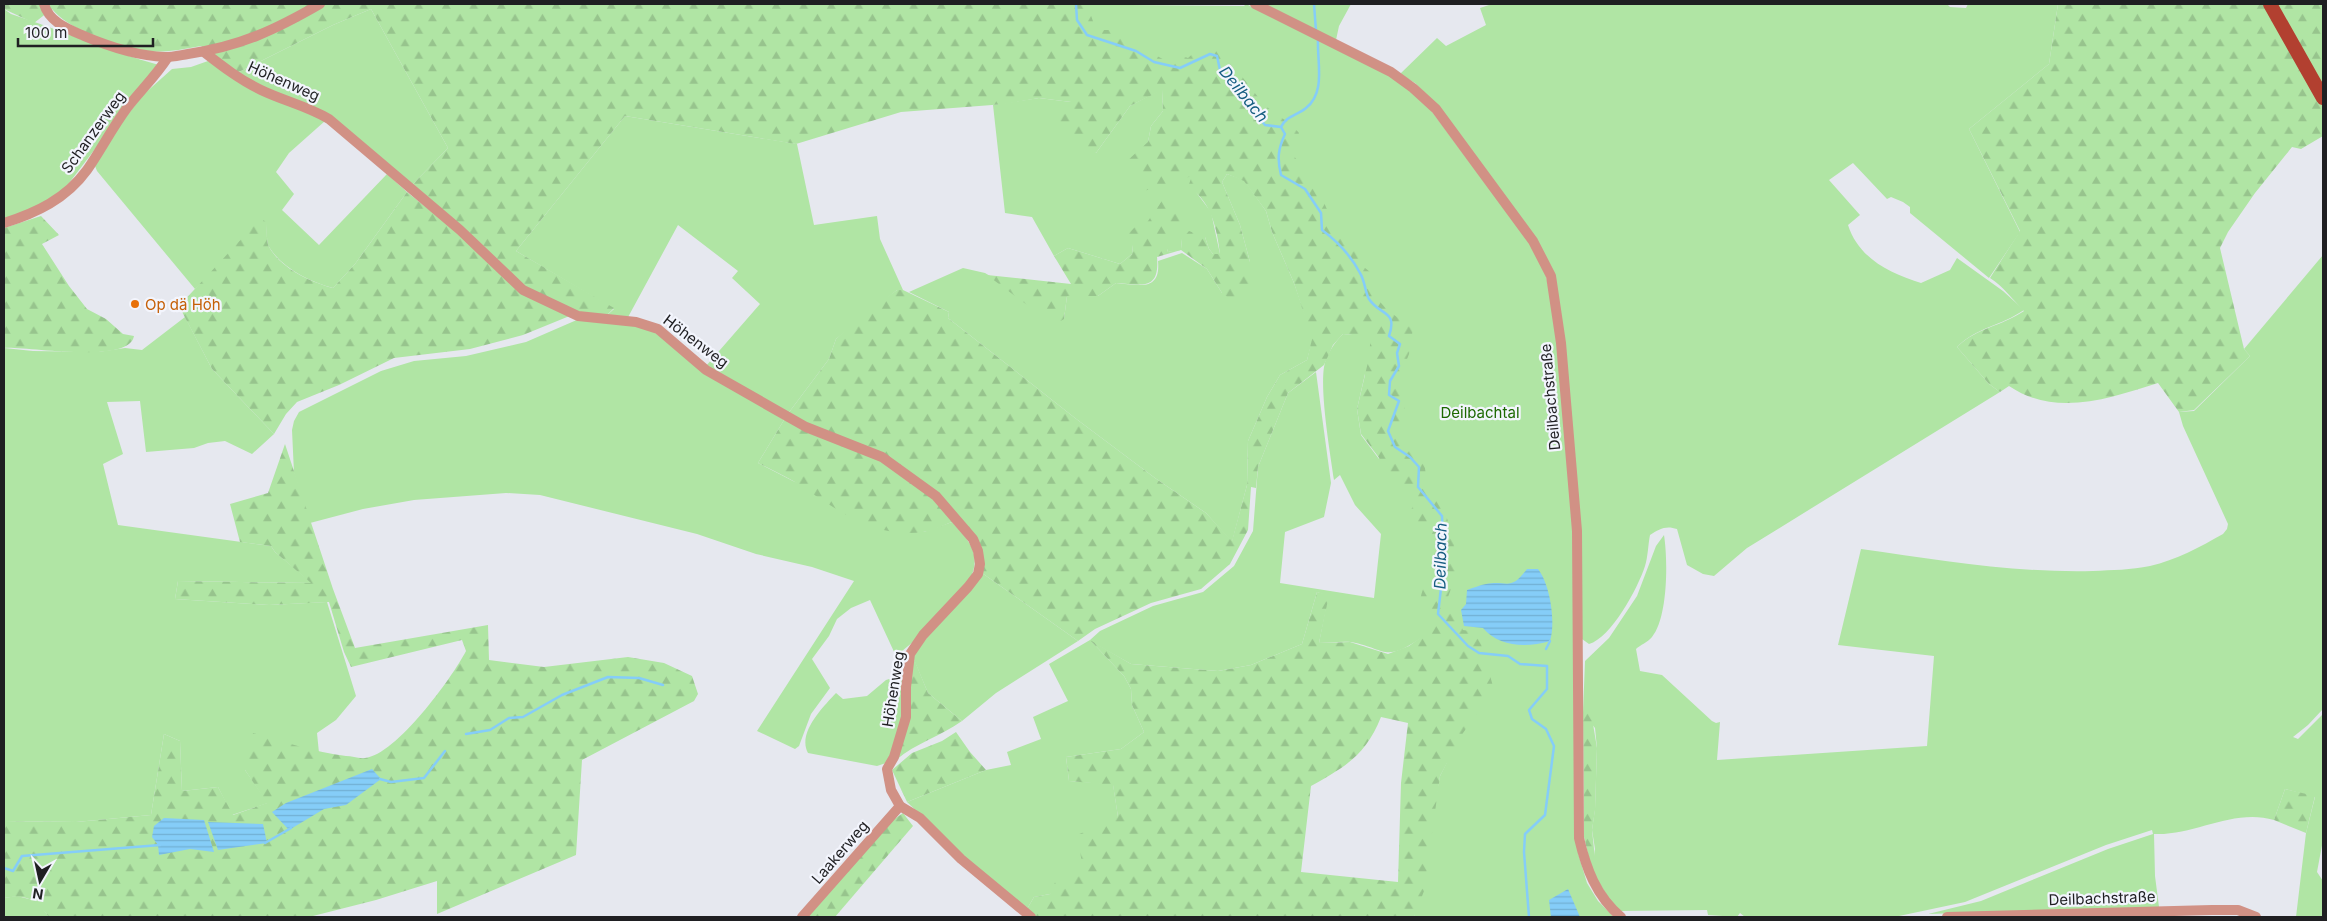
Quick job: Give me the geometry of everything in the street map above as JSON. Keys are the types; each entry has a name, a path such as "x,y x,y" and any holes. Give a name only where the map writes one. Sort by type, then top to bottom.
{"main road":[{"path":"2270,4 2323,98"}],"street":[{"path":"44,4 54,20 65,28 107,46 137,54 168,57 204,52 235,44 278,29 320,4"},
{"name":"Deilbachstraße","path":"1255,4 1391,72 1413,88 1436,109 1533,241 1551,276 1561,343 1577,531 1579,838 1586,866 1601,895 1621,917"},
{"name":"Höhenweg","path":"204,52 240,79 263,91 310,108 329,119 460,230 524,290 578,316 636,322 658,329 706,370 806,428 882,457 936,496 973,539 978,551 980,564 978,574 968,587 923,635 910,654 906,687 906,717 894,757 887,769 891,790 900,806"},
{"name":"Schanzerweg","path":"4,223 32,214 71,188 87,170 127,108 168,57"},
{"path":"900,806 920,818 961,860 1031,917"},
{"name":"Laakerweg","path":"802,917 900,806"},
{"name":"Deilbachstraße","path":"1947,917 2238,910 2256,917"}],"green space":[{"path":"4,4 1087,4 1096,30 1110,30 1168,62 1179,55 1188,58 1198,49 1214,47 1235,68 1259,99 1292,125 1299,133 1291,152 1317,187 1338,234 1358,249 1359,263 1370,272 1370,282 1377,298 1390,312 1413,329 1409,354 1397,385 1405,409 1401,434 1424,460 1427,484 1443,507 1450,527 1459,567 1448,597 1453,604 1463,630 1478,632 1494,690 1463,733 1440,776 1424,891 1414,917 1034,917 1027,909 1034,897 1050,894 1059,873 1084,874 1077,835 1118,817 1113,785 1069,781 1066,757 1121,749 1144,732 1132,705 1131,689 1124,676 1090,640 1131,664 1218,671 1251,665 1302,644 1317,592 1329,595 1319,643 1350,642 1388,654 1409,646 1435,627 1424,614 1420,602 1429,574 1432,549 1425,524 1412,521 1411,510 1414,504 1361,434 1357,409 1368,362 1371,337 1343,334 1333,345 1324,365 1288,393 1258,467 1256,488 1251,487 1248,530 1230,564 1201,589 1151,603 1095,629 1078,641 982,573 981,547 952,522 923,532 904,533 887,531 855,519 795,482 758,463 787,415 829,359 836,339 862,315 897,290 903,290 949,312 948,318 1075,418 1155,478 1206,513 1232,541 1247,485 1248,441 1267,397 1280,375 1307,360 1312,339 1294,283 1272,232 1266,211 1244,181 1227,174 1222,182 1240,225 1254,286 1239,306 1222,293 1207,269 1181,250 1157,257 1156,276 1147,284 1116,283 1098,296 1067,296 1064,319 1054,325 987,275 1071,284 1054,256 1068,248 1120,264 1132,254 1133,245 1127,235 1138,224 1146,224 1163,199 1173,201 1181,224 1167,249 1168,252 1181,249 1182,239 1189,231 1205,237 1213,254 1220,254 1212,216 1202,199 1188,187 1192,176 1144,191 1128,160 1148,142 1151,126 1163,111 1162,90 1130,106 1096,153 1055,126 1071,102 1039,98 1005,104 901,112 796,144 625,116 516,251 614,308 605,317 579,313 526,289 410,187 448,148 371,9 333,25 235,74 201,46 161,52 136,50 115,45 91,35 68,23 52,9 34,23 4,9","holes":["1381,717 1408,723 1401,783 1398,882 1301,872 1311,786 1334,773 1353,759 1369,741"]},
{"name":"Deilbachtal","path":"1017,4 1244,6 1246,4 1387,74 1424,101 1530,243 1546,276 1555,318 1574,538 1573,680 1575,681 1578,853 1587,883 1598,901 1614,917 1414,917 1440,776 1447,762 1421,638 1409,646 1392,652 1351,642 1319,643 1328,596 1317,592 1302,644 1251,665 1218,671 1131,664 1092,642 1124,676 1131,689 1132,705 1144,732 1121,749 1066,757 1069,781 1113,784 1118,817 1085,874 1050,894 1034,897 1027,909 988,879 907,802 986,770 1011,765 1007,752 1041,739 1033,717 1068,701 1049,664 1090,640 1100,631 1153,606 1203,592 1234,566 1253,531 1258,467 1288,393 1316,372 1331,483 1324,517 1285,532 1280,583 1374,598 1381,534 1355,505 1340,475 1334,480 1324,407 1323,378 1327,358 1343,334 1355,335 1294,225 1188,102","holes":["1365,374 1379,459 1361,435 1357,409"]},
{"path":"1264,4 1351,4 1339,26 1336,40"},
{"path":"1492,4 1947,4 1950,7 1966,8 1968,4 2058,4 2049,64 1969,129 2020,232 1989,278 1910,213 1910,207 1891,197 1887,199 1853,163 1829,180 1860,215 1848,225 1860,247 1877,263 1921,283 1950,270 1957,258 2003,291 2024,310 1973,335 1957,347 1989,384 2000,392 1747,548 1714,576 1703,574 1687,565 1677,529 1660,529 1653,533 1650,535 1645,566 1630,599 1606,632 1589,644 1582,639 1555,274 1439,107 1415,83 1400,74 1437,38 1446,46 1486,25 1480,8"},
{"path":"2058,4 2323,4 2323,136 2301,149 2292,147 2255,193 2228,232 2220,248 2244,349 2250,356 2194,410 2179,412 2158,383 2102,399 2083,402 2045,401 2027,396 2009,386 2000,392 1989,384 1957,347 1973,335 2024,311 2004,289 1990,278 2020,231 1969,129 2049,64"},
{"path":"4,9 11,14 159,65 66,187 36,209 4,220"},
{"path":"371,9 448,148 410,187 358,140 235,74 333,25"},
{"path":"208,61 325,121 289,153 276,172 294,194 282,210 319,245 387,174 407,192 355,264 333,288 306,278 281,261 268,245 267,223 195,289 97,171 95,166 119,126 143,95 172,69 191,67"},
{"path":"1162,89 1163,111 1151,126 1148,142 1192,176 1196,192 1211,212 1220,254 1213,254 1205,237 1182,239 1181,250 1168,252 1167,249 1133,245 1132,254 1120,264 1068,248 1054,256 1032,217 1005,213 993,105 1039,98 1071,102 1096,153 1130,106"},
{"path":"625,116 797,144 814,225 877,216 880,239 903,290 897,290 836,339 829,359 787,415 706,366 760,304 732,278 738,271 678,225 627,319 605,317 614,309 516,251"},
{"path":"1227,174 1244,180 1266,211 1272,232 1294,283 1313,338 1307,360 1280,375 1267,397 1248,441 1247,485 1232,542 1206,513 1155,478 1075,418 948,318 949,312 909,292 963,268 985,273 1064,319 1067,296 1098,296 1116,283 1140,285 1152,282 1156,278 1158,271 1158,261 1182,253 1207,269 1222,293 1250,262 1240,225 1222,182"},
{"path":"407,192 458,233 523,292 572,315 523,335 470,349 394,358 339,385 297,402 286,414 274,434 212,369 179,306 261,218 267,223 267,239 274,255 288,268 315,282 333,288 355,264"},
{"path":"41,216 59,235 42,244 69,286 87,309 106,319 123,334 134,336 128,345 115,350 96,352 4,348 4,228"},
{"path":"2323,255 2323,709 2293,737 2298,739 2323,714 2323,840 2317,872 2323,881 2323,917 2296,917 2306,833 2315,797 2285,789 2274,820 2244,817 2184,831 2154,834 2155,876 2159,907 1928,914 1981,901 2108,849 2153,834 2152,830 2106,845 1965,902 1899,916 1745,917 1740,913 1737,917 1708,915 1707,910 1619,911 1614,907 1592,871 1595,849 1592,830 1595,809 1597,748 1595,728 1583,713 1585,661 1609,638 1637,596 1656,546 1664,535 1666,588 1664,603 1661,617 1652,637 1636,649 1640,671 1662,675 1712,721 1720,722 1717,760 1927,746 1934,656 1838,645 1861,549 2006,568 2064,571 2122,570 2150,566 2169,560 2188,553 2223,534 2228,524 2183,426 2179,412 2194,411 2250,356 2244,349"},
{"path":"185,317 212,369 274,434 252,454 225,441 208,443 194,448 146,452 140,401 107,402 123,454 103,464 118,525 271,546 275,552 312,583 178,581 175,599 269,605 327,602 356,696 336,720 317,733 319,753 245,770 268,803 232,815 218,787 182,791 180,741 164,734 151,815 76,822 4,821 4,348 33,351 98,352 125,348 142,350"},
{"path":"579,319 643,327 654,332 784,420 758,463 793,481 924,532 952,522 969,542 975,563 969,581 919,637 896,656 870,600 851,608 837,619 829,636 812,659 830,688 811,714 799,746 795,749 757,731 854,581 812,567 756,554 697,534 540,495 506,493 414,500 363,509 310,523 294,473 292,430 299,412 381,371 414,361 466,356 526,342"},
{"path":"285,444 333,589 355,648 488,625 489,660 544,667 628,657 664,663 692,676 698,694 694,701 582,760 576,855 437,914 437,881 376,900 309,917 49,917 30,899 19,897 4,898 4,821 76,822 151,815 164,734 180,741 182,791 218,787 233,815 267,803 245,770 253,733 322,752 358,758 378,754 392,744 422,714 459,663 466,651 462,640 351,667 344,652 329,602 269,605 175,599 178,581 311,583 275,552 271,546 240,542 230,504 268,493"},
{"path":"982,573 1078,641 996,693 962,721 928,693 912,655"},
{"path":"912,654 928,693 962,721 896,760"},
{"path":"905,674 904,717 889,762 877,766 808,753 806,737 809,729 819,713 836,693 843,699 867,696 886,680"},
{"path":"1591,712 1597,748 1595,810 1592,830 1596,868 1592,871 1584,837 1583,713"},
{"path":"956,732 986,770 907,802 892,770 912,753 942,741"},
{"path":"2285,789 2315,796 2306,833 2274,820"},
{"path":"903,813 913,826 835,917 805,917 893,820"},
{"path":"17,896 37,901 49,917 4,917 4,898"}],"water":[{"path":"1527,569 1538,569 1549,593 1552,614 1550,641 1532,645 1514,644 1497,639 1483,628 1464,626 1461,610 1466,604 1467,590 1486,584 1512,583"},
{"path":"372,769 381,779 346,805 324,809 289,830 272,812 286,803"},
{"path":"164,818 204,820 214,852 190,849 159,855 158,845 152,837 154,826"},
{"path":"208,822 263,824 267,843 218,850"},
{"path":"1568,889 1580,917 1551,917 1549,900"}],"waterway":[{"name":"Deilbach","path":"1076,4 1077,20 1087,35 1136,51 1154,62 1180,68 1210,54 1217,56 1220,70 1265,125 1281,127 1285,134 1279,154 1281,175 1305,189 1321,213 1322,230 1348,255 1362,276 1369,299 1390,317 1391,328 1389,336 1400,344 1397,353 1399,366 1390,381 1389,395 1399,401 1388,431 1395,447 1410,457 1419,467 1418,487 1442,516 1444,563 1438,614 1468,646 1479,653 1508,656 1520,664 1547,666 1547,689 1529,710 1532,719 1546,729 1554,746 1545,815 1525,834 1524,852 1529,917"},
{"path":"1314,4 1316,31"},
{"path":"1281,127 1289,118 1306,108 1316,94 1319,77 1318,40"},
{"name":"Deilbach","path":"1546,649 1550,641"},
{"path":"466,734 490,730 509,718 523,717 562,695 608,677 639,678 663,685"},
{"path":"380,779 391,782 424,778 445,751"},
{"path":"265,843 291,828"},
{"path":"4,868 13,871 22,856 160,845"}],"place":[{"name":"Op dä Höh","path":"135,304"}]}
